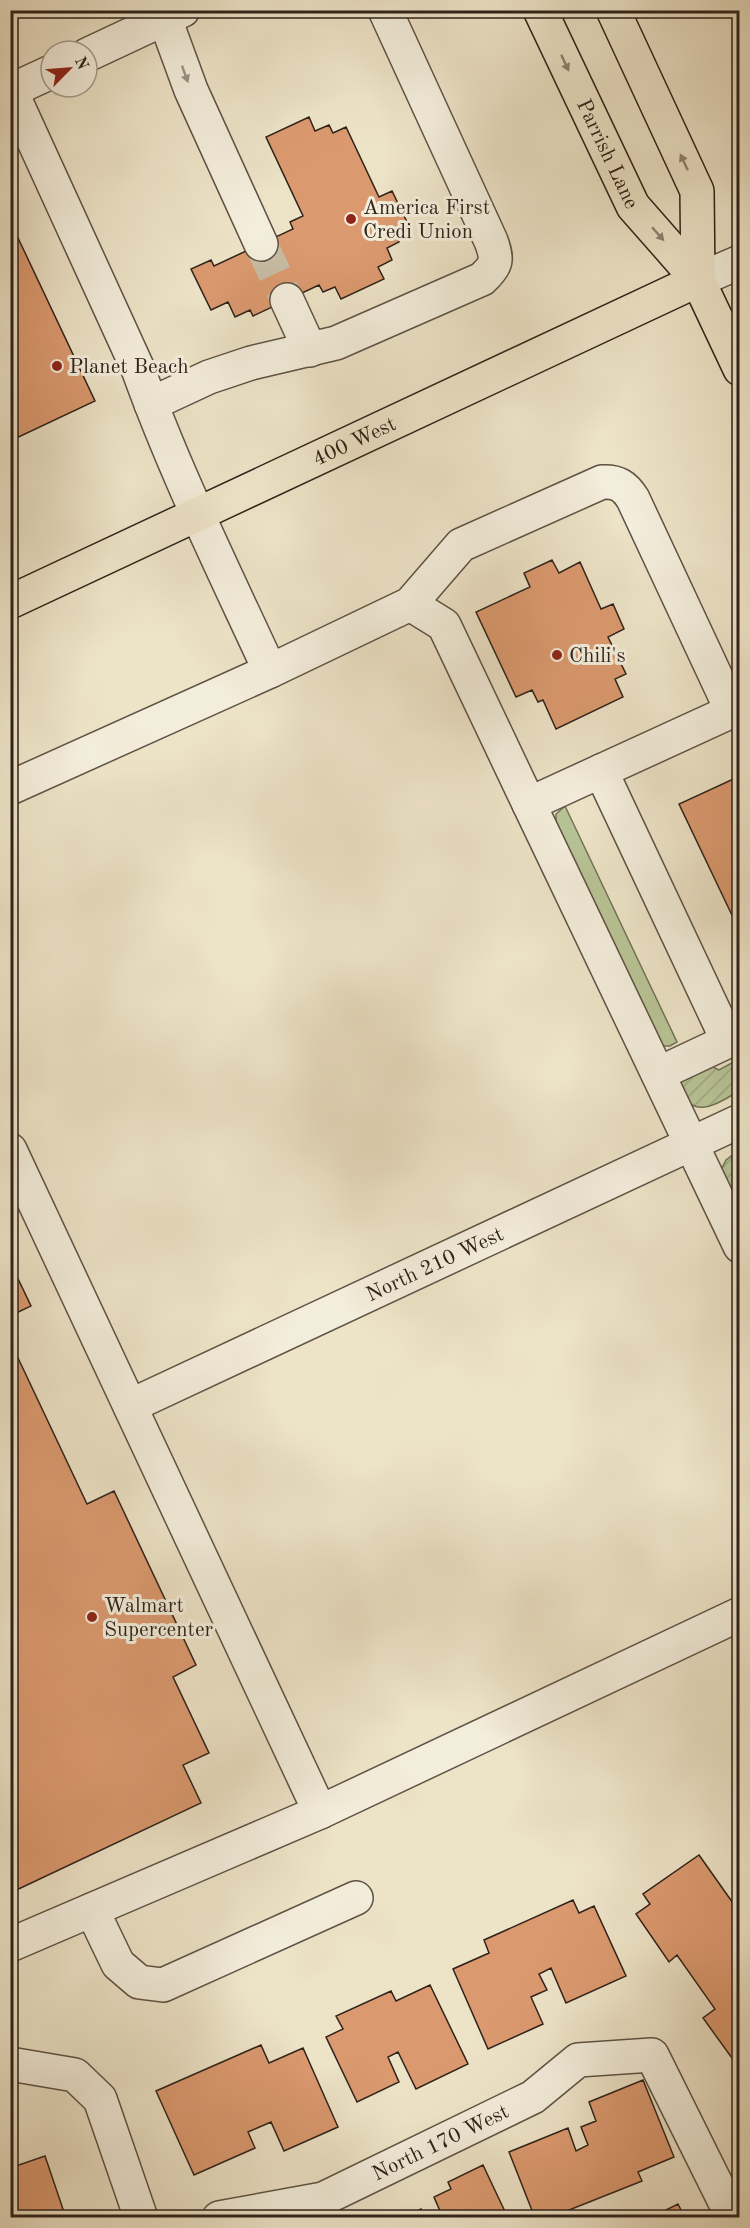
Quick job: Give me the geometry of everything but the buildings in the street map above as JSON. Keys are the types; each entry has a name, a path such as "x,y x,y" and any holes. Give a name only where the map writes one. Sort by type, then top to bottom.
{"main road":[{"name":"Parrish Lane","path":"540,10 633,206 698,280 740,369"},
{"name":"Parrish Lane","path":"614,10 698,190 698,280"},
{"name":"400 West","path":"10,602 698,280"}],"street":[{"path":"151,404 219,374 251,363 336,343 364,333 482,279 494,266 496,258 491,241 385,10"},
{"path":"99,49 174,15 191,90 261,244"},
{"path":"39,78 11,91 134,358 151,404 199,515 270,671"},
{"path":"698,280 740,262"},
{"path":"287,300 309,350"},
{"path":"10,788 270,671 410,604 461,545 595,484 609,481 624,487 633,499 732,711 529,804"},
{"path":"410,604 444,625 740,1246"},
{"path":"601,771 728,1041 658,1074"},
{"name":"North 210 West","path":"130,1406 740,1121"},
{"path":"10,1150 320,1812"},
{"path":"10,1946 320,1812 740,1614"},
{"path":"92,1910 118,1964 139,1982 163,1985 356,1898"},
{"name":"North 170 West","path":"219,2217 323,2199 533,2097 578,2061 652,2055 733,2217"},
{"path":"10,2064 75,2074 100,2098 141,2217"}],"green space":[{"path":"565,806 677,1042 670,1046 662,1046 556,822 556,814"},
{"path":"739,1059 739,1091 720,1102 705,1107 698,1107 685,1099 680,1085 683,1079 711,1066 719,1070"},
{"path":"739,1150 739,1218 721,1170 726,1160"}],"tunnel":[{"path":"261,244 287,300"}],"place":[{"name":"America First Credi Union","path":"351,219"},
{"name":"Planet Beach","path":"57,366"},
{"name":"Chili's","path":"557,655"},
{"name":"Walmart Supercenter","path":"92,1617"}]}
